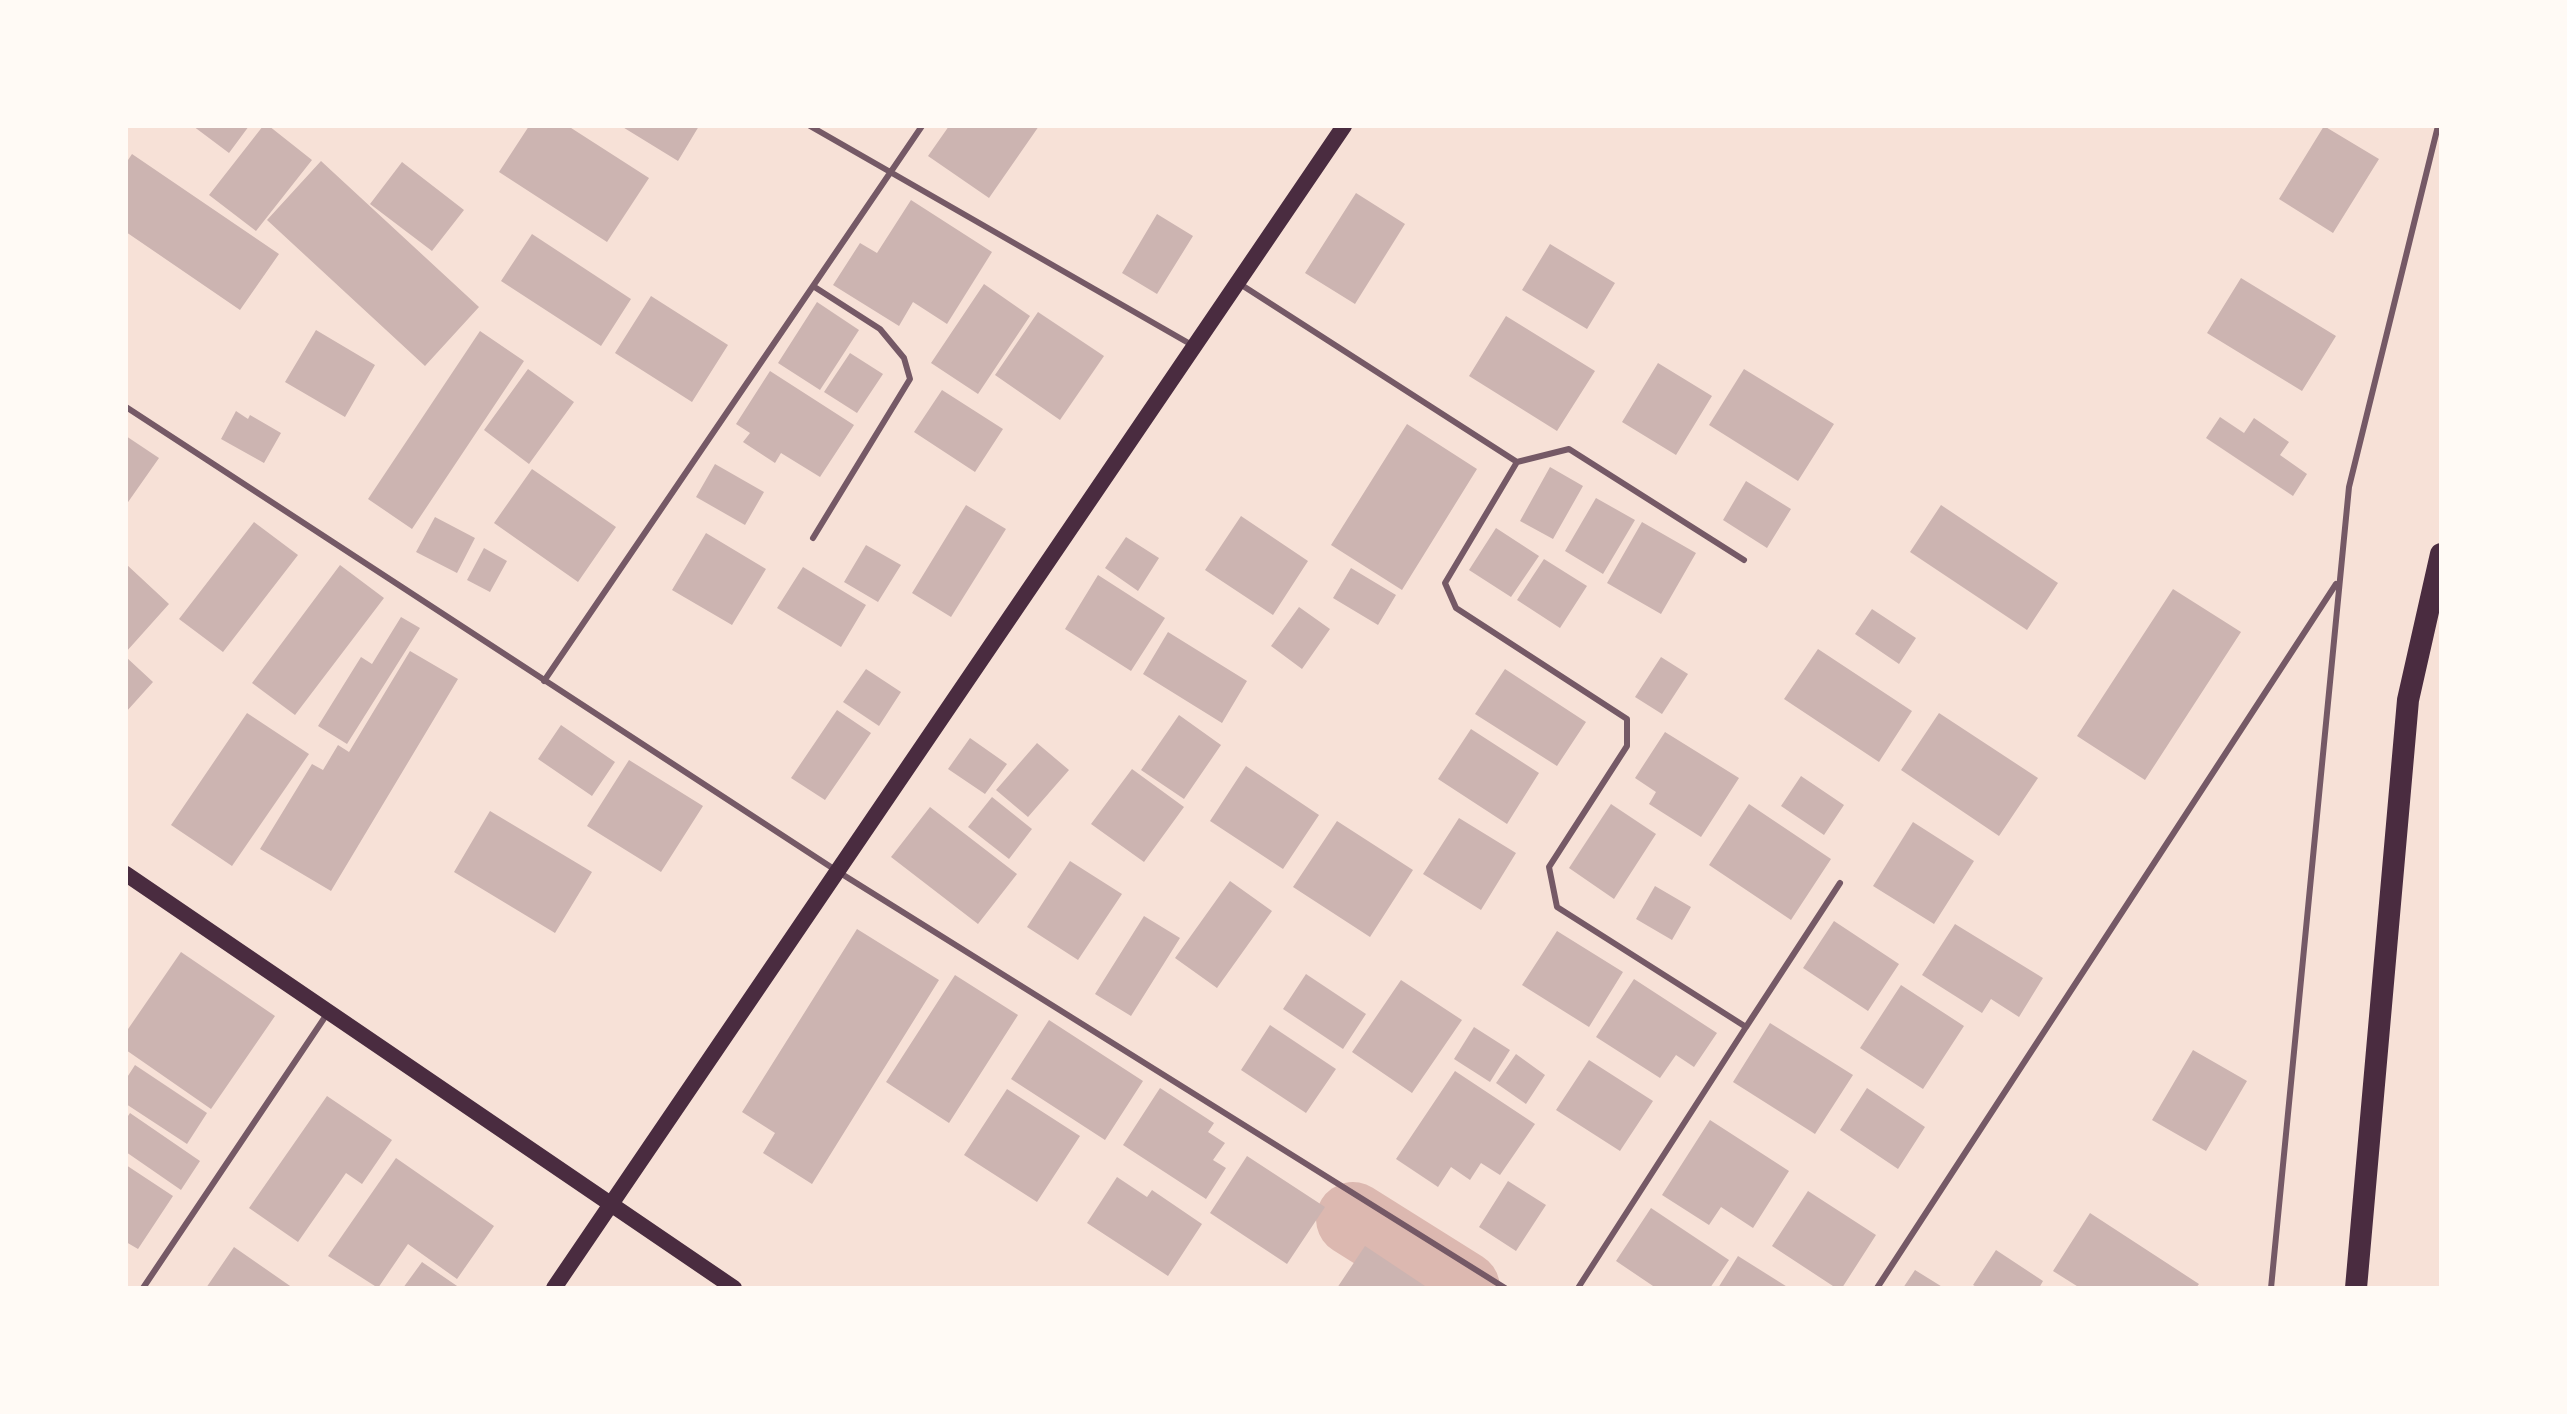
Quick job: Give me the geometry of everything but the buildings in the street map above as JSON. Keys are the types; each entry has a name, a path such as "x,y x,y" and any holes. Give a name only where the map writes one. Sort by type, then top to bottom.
{"highway":[{"path":"2356,1288 2408,700 2441,554"}],"main road":[{"path":"554,1288 1344,126"},
{"path":"126,874 734,1288"}],"lane":[{"path":"810,126 1193,346"},
{"path":"544,681 922,126"},
{"path":"2271,1288 2349,487 2438,126"},
{"path":"1238,283 1517,462"},
{"path":"813,286 880,329 904,358 910,379 813,538"},
{"path":"126,407 837,871 1505,1288"},
{"path":"1744,560 1569,449 1517,462 1445,583 1456,608 1627,719 1627,746 1549,867 1557,907 1746,1027"},
{"path":"1877,1288 2338,581"},
{"path":"1578,1288 1840,883"},
{"path":"143,1288 329,1011"}],"waterway":[{"path":"1353,1219 1463,1288"}]}
